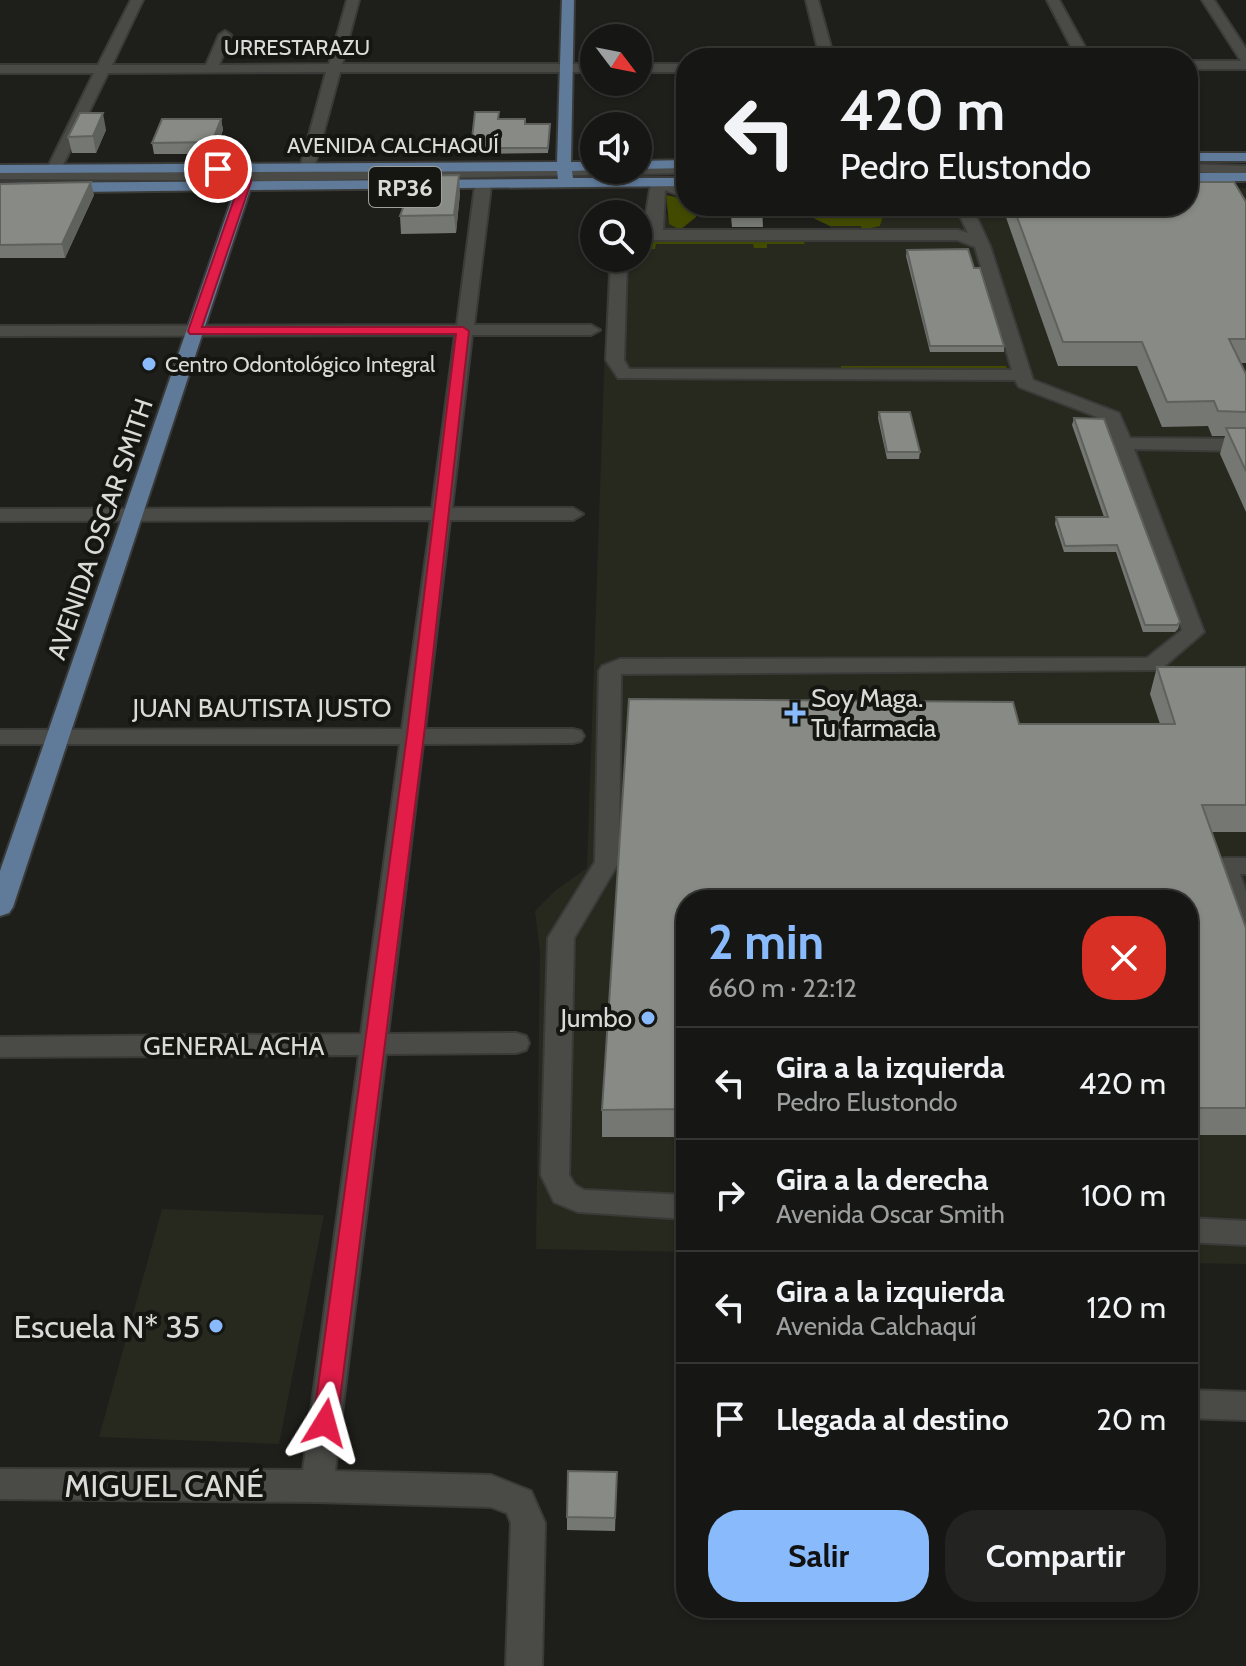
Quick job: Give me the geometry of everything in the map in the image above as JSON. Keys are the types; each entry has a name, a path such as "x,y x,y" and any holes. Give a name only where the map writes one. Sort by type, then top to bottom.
{"main road":[{"path":"566,176 568,0"},
{"path":"1198,157 1246,157"},
{"path":"245,179 443,167"},
{"name":"AVENIDA CALCHAQUÍ","path":"0,186 245,179 307,168 443,167 566,176 580,171"},
{"name":"AVENIDA CALCHAQUÍ","path":"0,169 483,186 566,176 656,173"},
{"name":"AVENIDA CALCHAQUÍ","path":"652,171 676,179"},
{"name":"AVENIDA OSCAR SMITH","path":"0,907 245,179"},
{"path":"1198,179 1240,189"}],"street":[{"path":"53,170 137,0"},
{"path":"307,168 353,0"},
{"path":"812,0 824,48"},
{"path":"1053,0 1079,48"},
{"path":"1198,64 1246,62 1208,0"},
{"path":"210,70 225,35"},
{"name":"URRESTARAZU","path":"0,69 580,68"},
{"path":"652,68 676,68"},
{"path":"1198,165 1246,167"},
{"path":"656,173 676,167"},
{"path":"656,173 676,175"},
{"path":"656,173 676,186"},
{"path":"652,220 656,173"},
{"path":"0,175 245,179 566,176"},
{"path":"317,1486 483,186"},
{"path":"676,1207 570,1199 558,1190 555,1175 561,938 570,916 599,880 607,862 608,676 614,667 1152,665 1193,632 1113,417 1025,383 970,216"},
{"path":"652,234 958,235 971,238 982,246"},
{"path":"618,272 615,360 624,374 1022,375"},
{"path":"0,331 591,330"},
{"path":"1123,443 1246,445"},
{"path":"0,515 573,514"},
{"name":"JUAN BAUTISTA JUSTO","path":"0,737 573,736"},
{"path":"1246,866 1225,866 1246,928"},
{"name":"GENERAL ACHA","path":"0,1047 516,1043"},
{"path":"1198,1231 1246,1233"},
{"path":"1198,1404 1246,1406"},
{"name":"MIGUEL CANÉ","path":"0,1484 317,1486 491,1491 519,1502 528,1523 524,1666"}],"shaded area":[{"path":"1246,188 1246,1264 1198,1263 1198,890 676,890 676,1252 536,1249 540,953 535,911 556,890 587,868 608,272 652,272 652,214 667,214 669,224 680,230 830,229 830,226 861,226 862,229 880,226 883,216 1198,216 1198,189"},
{"name":"Escuela N* 35","path":"162,1209 324,1215 279,1444 99,1437"}],"green space":[{"path":"666,195 676,197 676,216 696,216 680,230 669,224"},
{"path":"809,216 883,216 880,226 862,230 861,226 830,226"},
{"path":"652,238 805,244 767,244 767,248 754,248 753,244 656,244 652,249"},
{"path":"841,366 1006,366 1007,369 841,370"}],"building":[{"path":"475,112 499,112 498,119 525,119 525,124 550,124 548,148 471,148"},
{"path":"80,113 103,113 93,136 68,137"},
{"path":"162,119 221,119 212,142 152,143"},
{"path":"459,175 454,215 400,216 415,176"},
{"path":"91,182 62,244 0,245 0,184"},
{"path":"1198,182 1234,182 1246,202 1246,339 1229,339 1246,374 1246,412 1218,411 1214,401 1167,402 1142,342 1063,342 1017,216 1198,216"},
{"path":"968,249 974,268 980,268 1004,346 930,346 907,250"},
{"path":"879,412 910,412 920,452 887,452"},
{"path":"1074,418 1104,419 1180,622 1177,625 1145,625 1117,545 1065,546 1056,517 1108,517"},
{"path":"1226,428 1246,428 1246,471"},
{"path":"1157,667 1246,667 1246,805 1202,805 1246,928 1246,1108 1198,1108 1198,890 676,890 676,1109 602,1110 629,699 1013,702 1019,724 1175,724"},
{"path":"568,1471 617,1472 615,1518 567,1517"}],"place":[{"name":"Centro Odontológico Integral","path":"149,364"},
{"name":"Soy Maga. Tu farmacia","path":"795,713"},
{"name":"Jumbo","path":"648,1018"},
{"name":"Escuela N* 35","path":"216,1326"}],"route":[{"path":"218,169 245,168 246,176 195,331 463,331 415,735 325,1423"}]}
